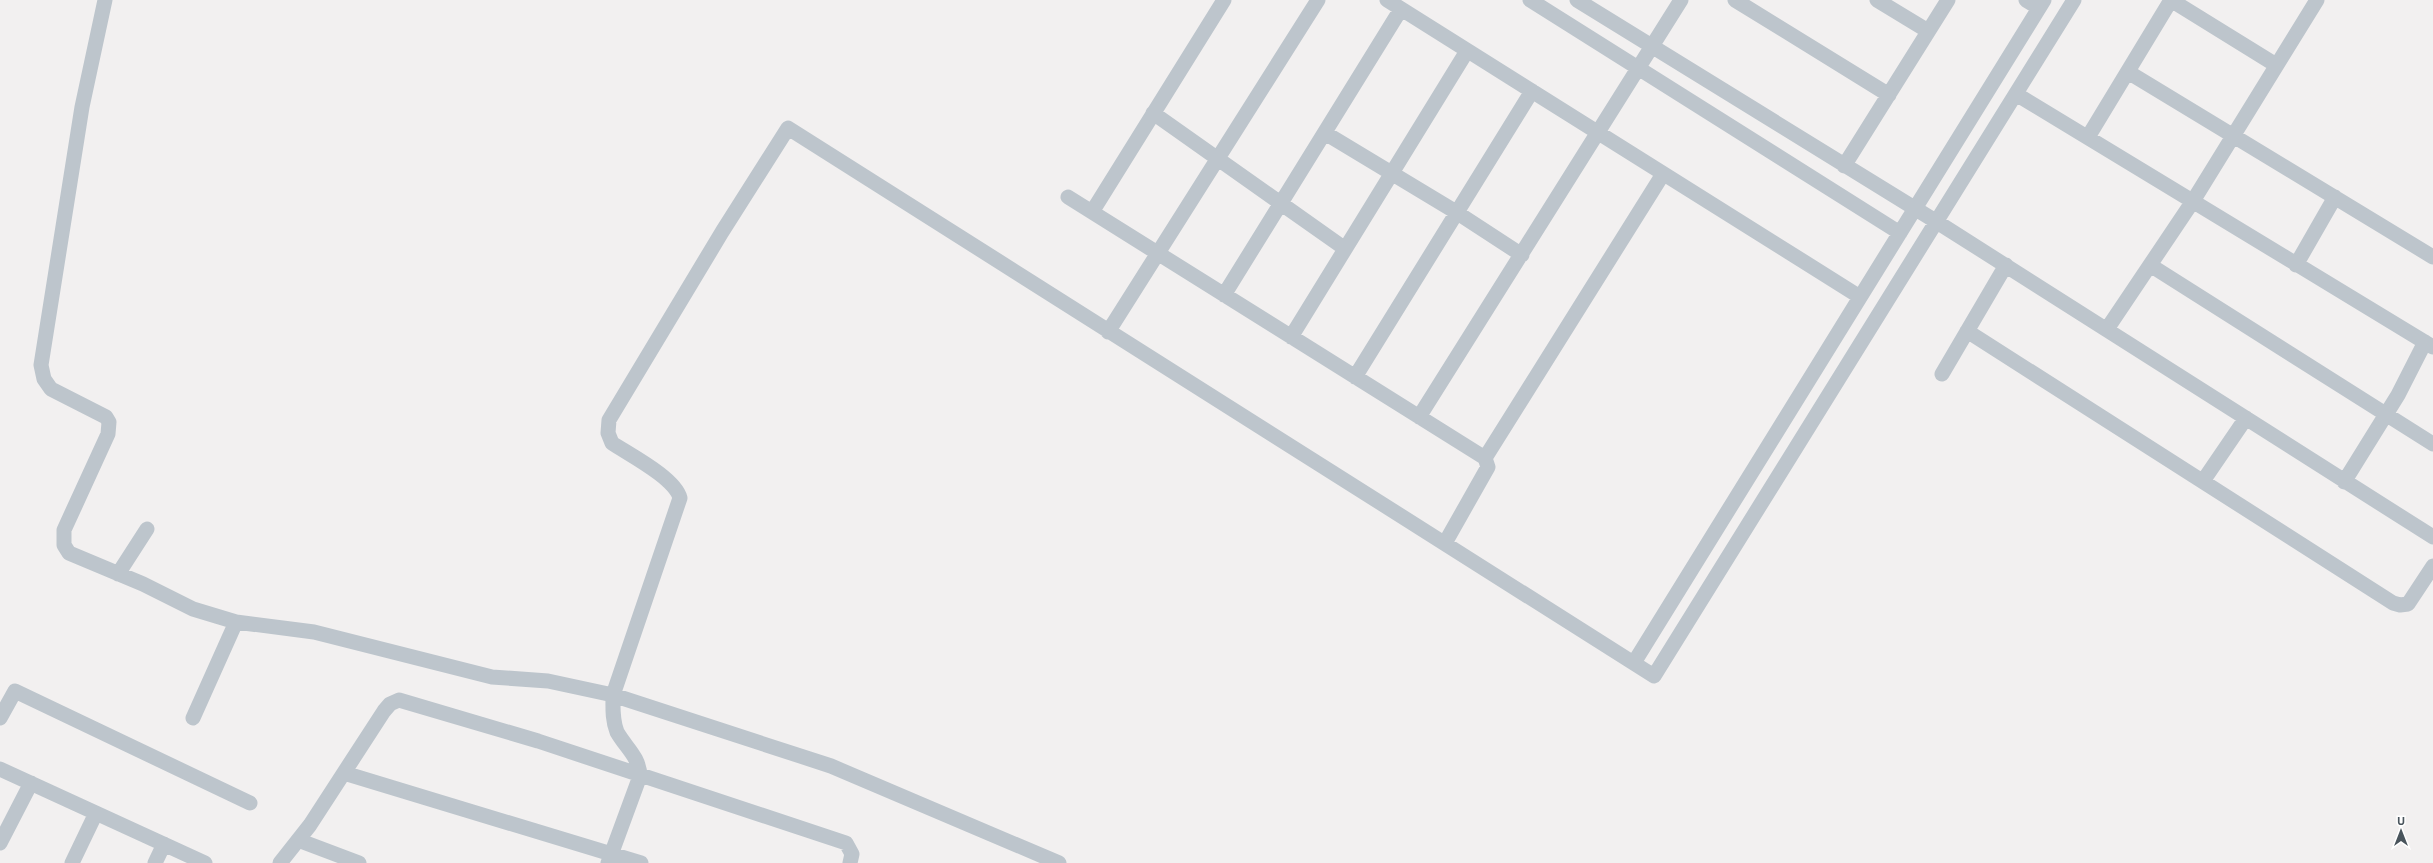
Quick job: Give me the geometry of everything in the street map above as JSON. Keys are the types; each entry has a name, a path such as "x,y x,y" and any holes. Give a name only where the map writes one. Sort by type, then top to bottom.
{"street":[{"path":"105,0 82,107 41,365 44,379 51,389 106,417 109,422 108,434 65,526 64,541 71,555 118,574 193,609 236,622 314,632 492,676 541,680 613,694 831,766 1059,863"},
{"path":"1092,212 1224,0"},
{"path":"1108,332 1318,0"},
{"path":"1387,0 1860,297"},
{"path":"1530,0 1900,233"},
{"path":"1577,0 2006,265 2344,482 2433,537"},
{"path":"1420,417 1681,0"},
{"path":"1735,0 1889,95"},
{"path":"1878,0 1928,31"},
{"path":"1844,166 1948,0"},
{"path":"1635,661 2042,4 2026,0"},
{"path":"610,858 640,776 639,766 635,755 618,733 613,721 613,694 680,498 678,490 669,481 612,444 608,433 609,420 722,232 788,128 1108,332 1635,661 1654,676 2074,0"},
{"path":"2088,137 2171,0 2276,65"},
{"path":"2107,329 2193,201 2232,135 2317,0"},
{"path":"1224,295 1402,9"},
{"path":"1291,337 1344,248 1468,51"},
{"path":"2128,72 2433,257"},
{"path":"1355,377 1532,91"},
{"path":"2016,94 2429,345 2344,482"},
{"path":"1153,113 1344,248"},
{"path":"1325,133 1456,212 1522,255"},
{"path":"1485,458 1663,174"},
{"path":"1068,197 1485,458 1488,467 1445,543"},
{"path":"2296,265 2335,197"},
{"path":"1942,374 2006,265"},
{"path":"2150,265 2433,444"},
{"path":"1967,331 2396,605 2408,604 2433,566"},
{"path":"2203,481 2246,418"},
{"path":"118,574 147,529"},
{"path":"193,718 236,622"},
{"path":"0,718 16,691 250,803"},
{"path":"280,863 298,840 384,711 390,704 399,700 531,739 846,843 852,854 850,863"},
{"path":"0,769 205,863"},
{"path":"344,772 610,858 641,863"},
{"path":"0,843 31,783"},
{"path":"72,863 96,813"},
{"path":"298,840 359,863"},
{"path":"155,863 164,844"}]}
